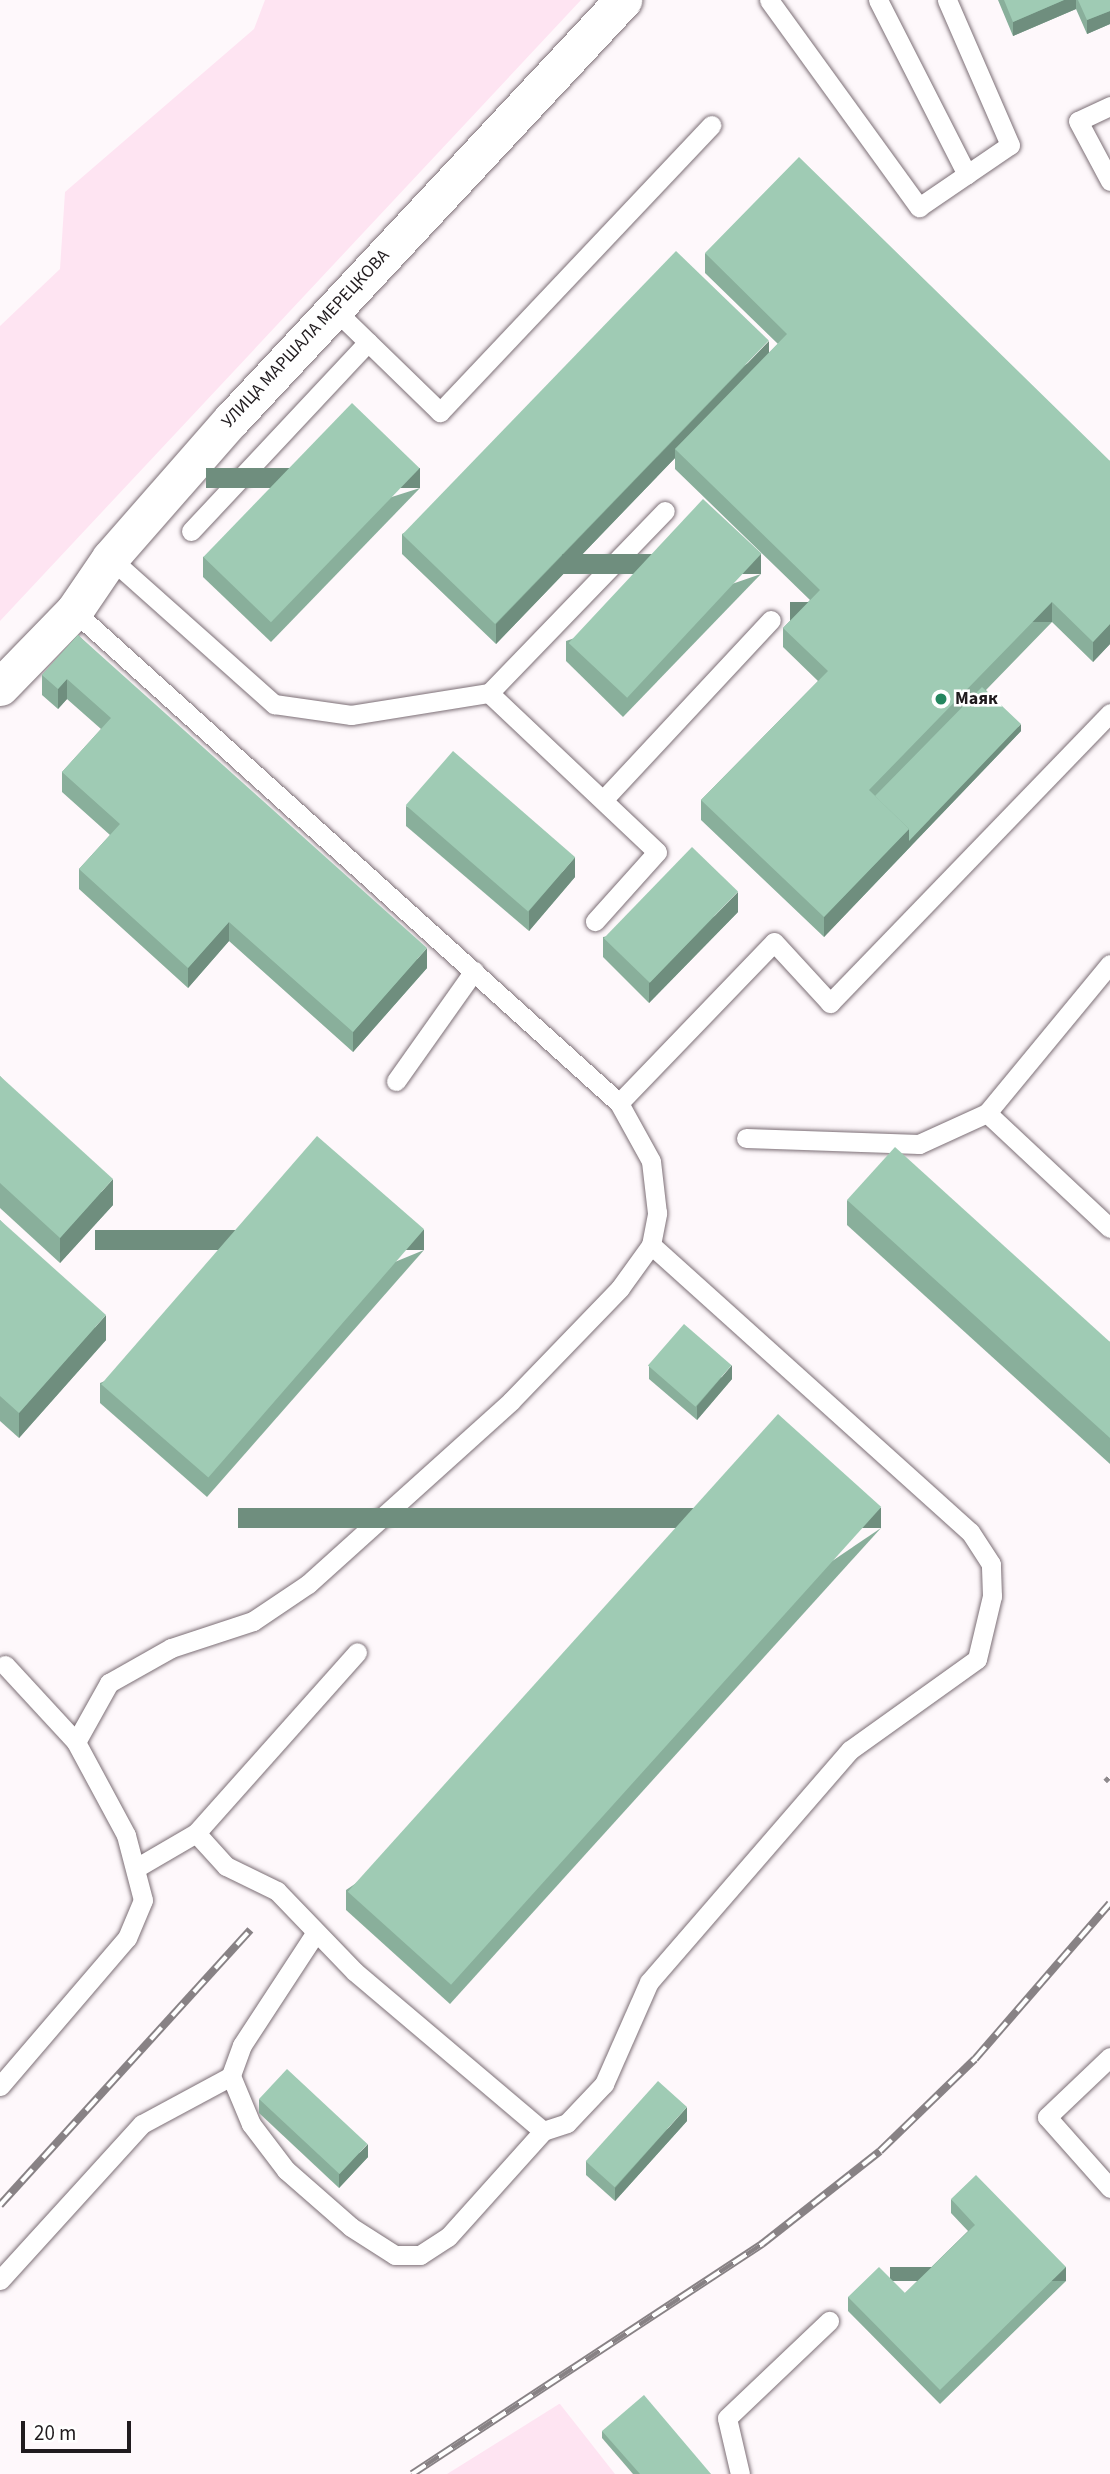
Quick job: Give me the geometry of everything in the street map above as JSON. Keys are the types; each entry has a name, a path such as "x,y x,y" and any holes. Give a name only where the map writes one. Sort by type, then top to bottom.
{"street":[{"name":"УЛИЦА МАРШАЛА МЕРЕЦКОВА","path":"0,687 74,611 110,558 334,309 623,0"}],"lane":[{"path":"769,0 919,208 1010,145 947,0"},
{"path":"878,0 967,175"},
{"path":"1110,106 1078,121 1110,181"},
{"path":"334,309 440,412 710,125"},
{"path":"191,531 368,342"},
{"path":"110,558 274,704 351,716 489,693 665,511"},
{"path":"74,611 619,1103 651,1161 657,1213 652,1245 511,1401 327,1567 253,1621 171,1648 109,1683 76,1742"},
{"path":"603,800 771,620"},
{"path":"489,693 657,852 595,921"},
{"path":"619,1103 774,942 830,1003 1110,713"},
{"path":"746,1138 919,1144 987,1114 1110,964"},
{"path":"396,1081 474,971"},
{"path":"987,1114 1110,1228"},
{"path":"231,2076 251,2124 286,2170 351,2227 395,2255 420,2255 447,2237 543,2132 567,2123 604,2084 649,1982 850,1750 977,1659 992,1596 991,1564 970,1532 652,1245"},
{"path":"136,1868 196,1833 357,1652"},
{"path":"0,2086 127,1938 143,1900 136,1868 106,1794 76,1742 5,1665"},
{"path":"196,1833 226,1866 277,1891 316,1932 543,2132"},
{"path":"0,2280 142,2124 231,2076 242,2045 316,1932"},
{"path":"1110,2057 1046,2117 1110,2188"},
{"path":"740,2474 727,2418 829,2320"}],"path":[{"path":"1105,1782 1110,1776"}],"shaded area":[{"path":"265,0 581,0 0,621 0,326 60,269 65,192 254,29"},
{"path":"559,2404 615,2474 447,2474"}],"building":[{"path":"1004,0 1064,0 1013,22"},
{"path":"1078,0 1110,0 1110,11 1087,20"},
{"path":"799,157 1110,461 1110,624 1093,642 1052,602 869,790 909,829 824,917 701,800 828,671 783,628 820,590 675,449 787,334 705,253"},
{"path":"676,251 769,341 495,624 402,534"},
{"path":"352,403 420,468 271,622 203,557"},
{"path":"703,499 762,554 627,698 569,643"},
{"path":"78,635 427,948 353,1032 229,922 188,968 79,869 120,824 62,772 111,718 67,679 58,689 42,675"},
{"path":"982,687 1021,724 909,841 909,829 875,796"},
{"path":"453,751 575,857 528,912 406,805"},
{"path":"692,847 738,891 650,983 604,938"},
{"path":"0,1076 113,1179 60,1238 0,1183"},
{"path":"317,1136 424,1229 208,1477 101,1384"},
{"path":"895,1147 1110,1342 1110,1438 847,1200"},
{"path":"0,1220 106,1315 19,1413 0,1396"},
{"path":"684,1324 732,1365 695,1407 648,1366"},
{"path":"778,1414 881,1507 451,1985 348,1892"},
{"path":"287,2069 367,2144 339,2174 259,2099"},
{"path":"658,2081 687,2107 615,2187 586,2161"},
{"path":"976,2175 1066,2267 940,2390 848,2297 879,2267 905,2293 975,2225 951,2199"},
{"path":"644,2395 711,2474 640,2474 602,2431"}],"railway":[{"path":"412,2474 762,2244 880,2151 975,2059 1110,1903"},
{"path":"0,2205 250,1930"}],"place":[{"name":"Маяк","path":"941,699"}]}
